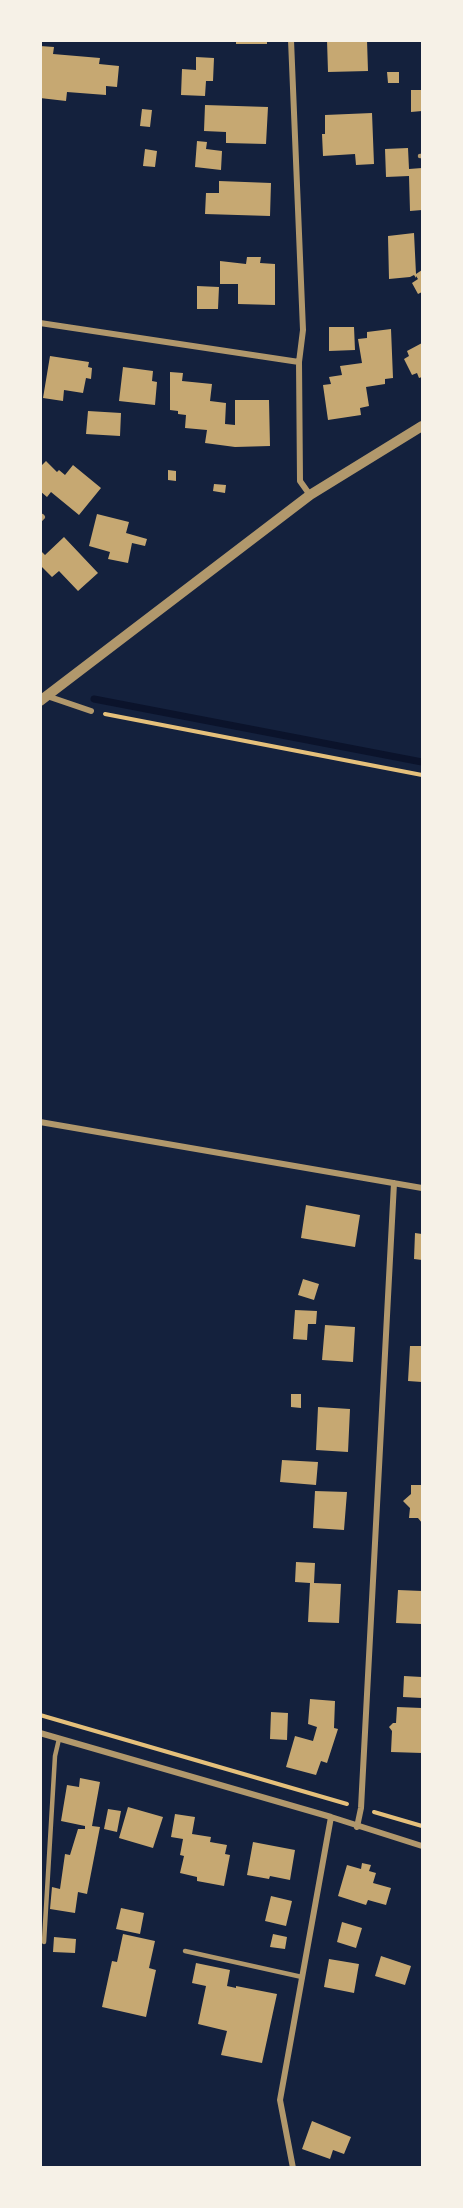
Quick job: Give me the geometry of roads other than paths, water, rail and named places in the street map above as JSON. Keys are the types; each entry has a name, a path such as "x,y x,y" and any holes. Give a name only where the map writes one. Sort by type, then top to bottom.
{"street":[{"path":"291,40 303,330 299,362 300,481 310,495"},
{"path":"40,322 299,362"},
{"path":"44,699 310,495 423,426"},
{"path":"44,699 91,711"},
{"path":"40,1122 423,1188"},
{"path":"357,1827 361,1808 394,1183"},
{"path":"40,1733 423,1846"},
{"path":"293,2168 280,2100 331,1817"}],"lane":[{"path":"44,1942 55,1756 58,1739"},
{"path":"185,1951 302,1977"}],"waterway":[{"path":"94,699 422,762"}]}
